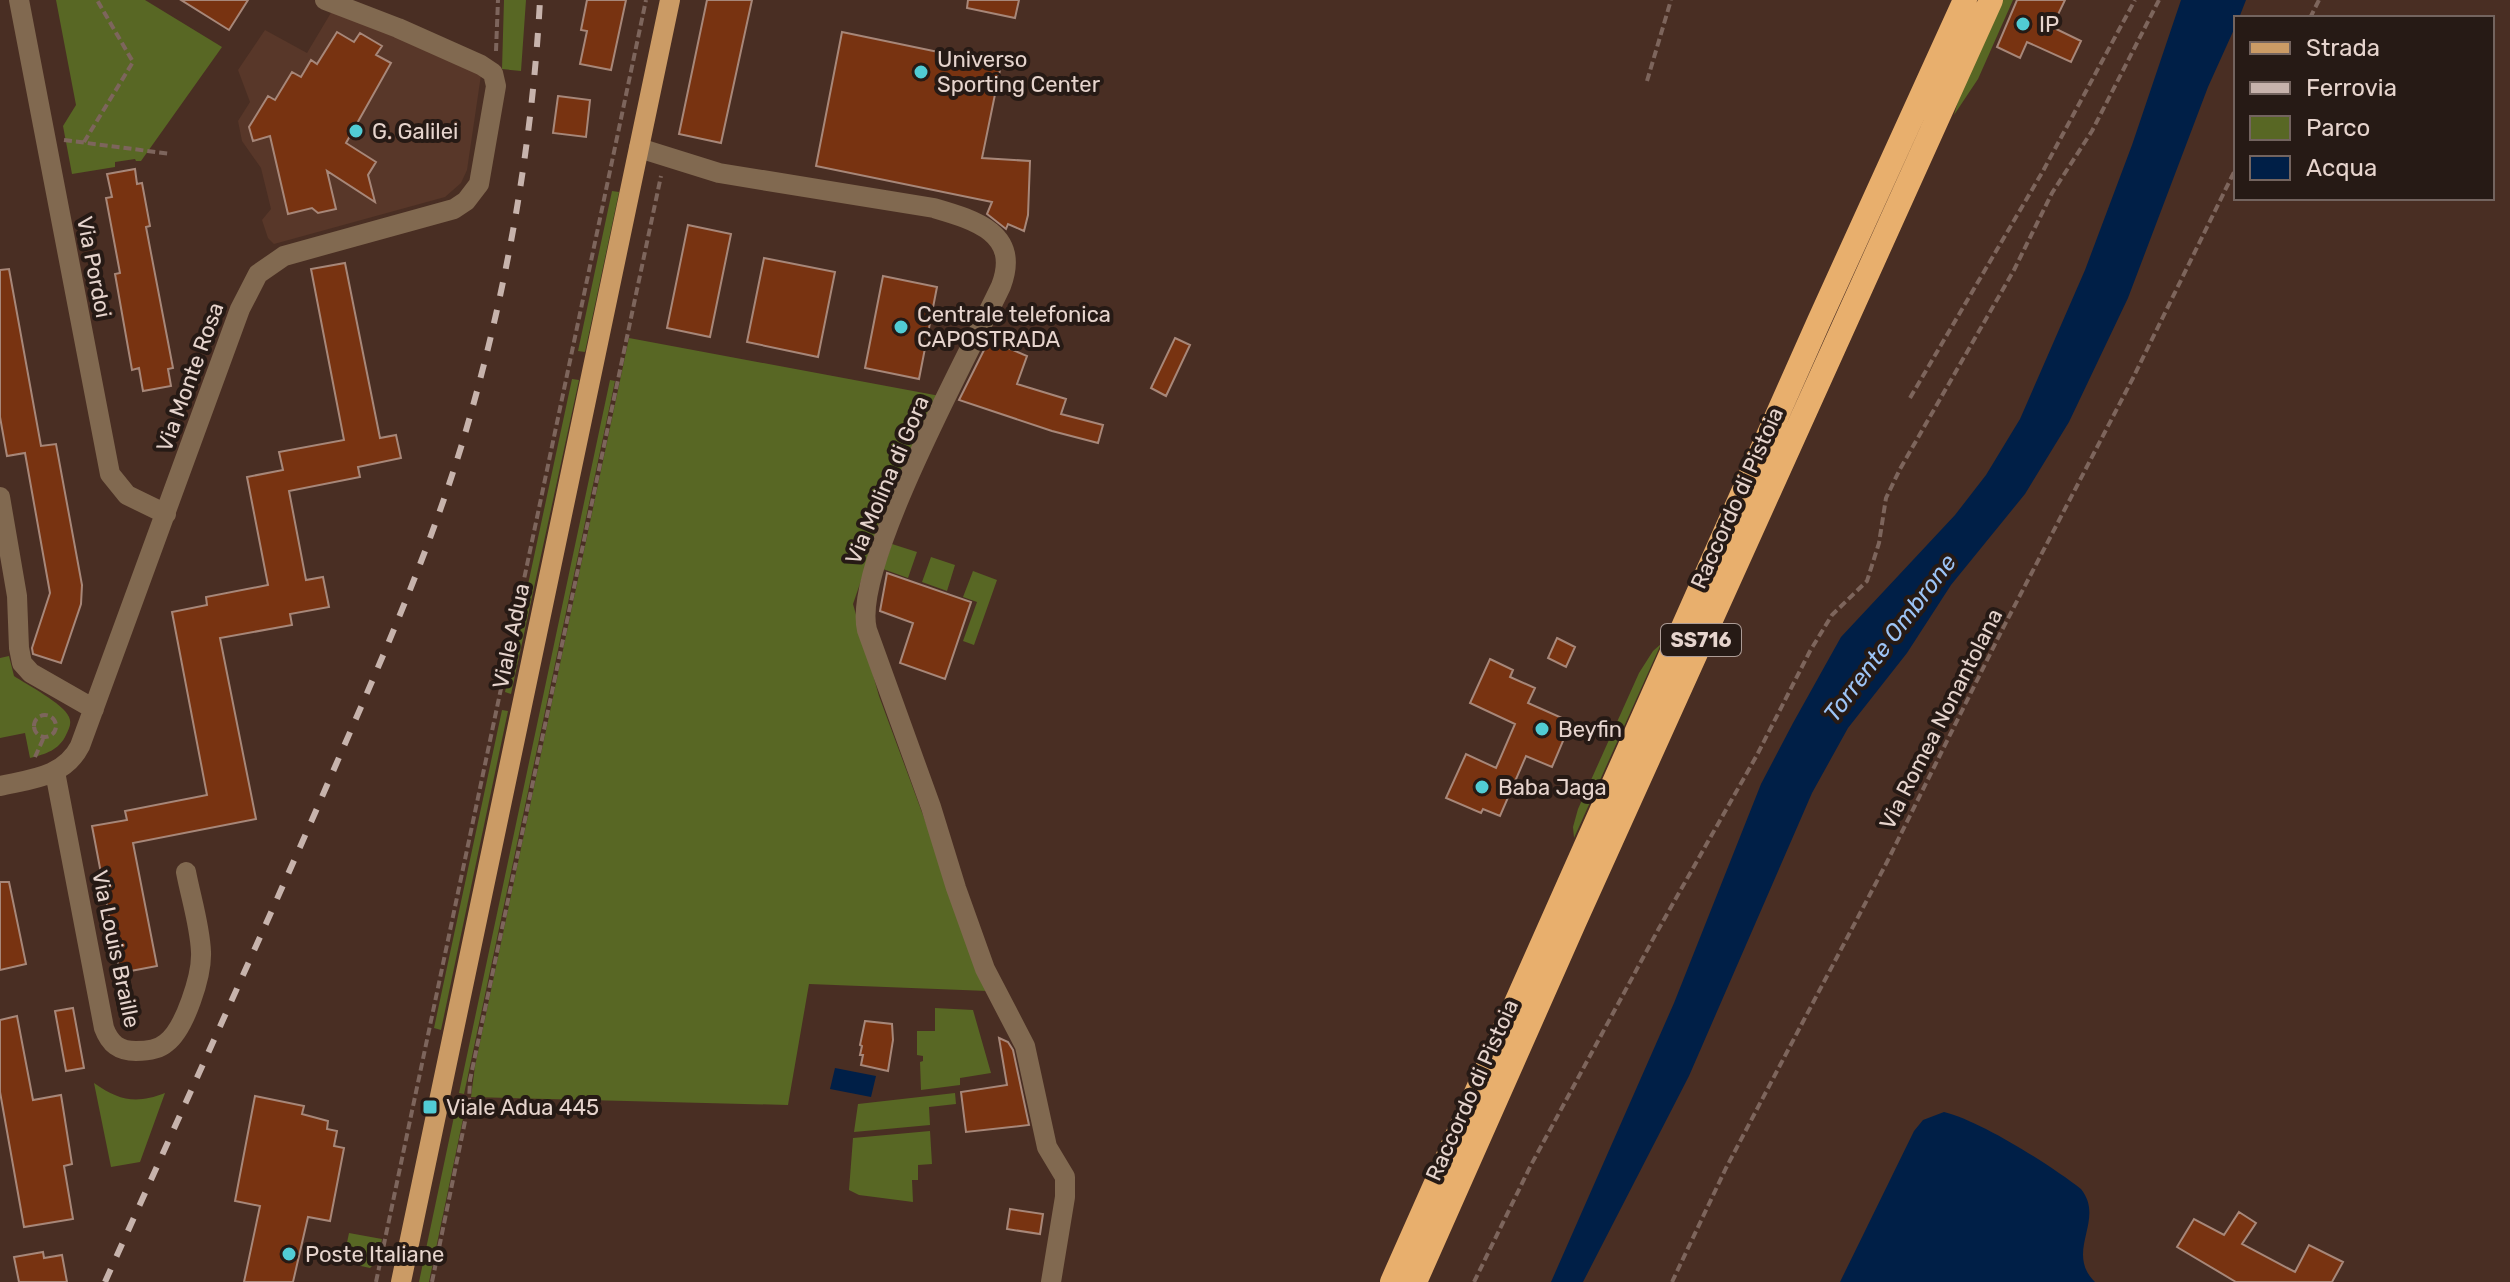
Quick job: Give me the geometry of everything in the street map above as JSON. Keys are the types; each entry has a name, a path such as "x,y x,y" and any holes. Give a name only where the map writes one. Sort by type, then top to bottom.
{"highway":[{"name":"Raccordo di Pistoia","path":"1392,1282 1965,0"},
{"name":"Raccordo di Pistoia","path":"1415,1282 1587,892 1991,0"}],"main road":[{"name":"Viale Adua","path":"401,1282 670,0"}],"street":[{"name":"Via Pordoi","path":"19,0 110,474 127,495 166,514"},
{"path":"325,0 398,28 493,73"},
{"name":"Via Monte Rosa","path":"55,772 76,754 240,309 258,274 290,254 448,211 466,201 477,189 481,178 496,86 493,73"},
{"name":"Via Molina di Gora","path":"639,148 719,173 934,208 989,230 1005,249 1007,269 1001,286 895,510 871,578 864,614 980,956 997,997 1027,1051 1047,1147 1065,1177 1065,1197 1051,1282"},
{"path":"0,497 17,596 22,663 31,673 94,709"},
{"path":"0,786 55,772"},
{"name":"Via Louis Braille","path":"55,772 104,1028 112,1044 119,1048 136,1051 163,1046 178,1030 195,989 201,951 186,872"}],"path":[{"path":"84,142 133,62 97,0"},
{"path":"493,73 498,0"},
{"path":"376,1282 646,0"},
{"path":"1647,81 1671,0"},
{"path":"1910,398 2035,185 2135,0"},
{"path":"1474,1282 1531,1165 1750,767 1810,651 1832,615 1867,581 1879,543 1886,498 1900,469 2004,287 2052,193 2092,131 2159,0"},
{"path":"46,144 66,139 171,154"},
{"path":"432,1282 469,1102 470,1080 658,197 664,155"},
{"name":"Via Romea Nonantolana","path":"1672,1282 1726,1168 1887,862 2234,172"},
{"path":"48,715 56,723 56,730 51,736 44,737 35,731 34,724 41,716 48,715"}],"shaded area":[{"name":"G. Galilei","path":"332,11 481,75 467,170 461,183 445,197 274,244 268,238 262,220 271,209 261,168 242,141 238,121 250,102 238,70 265,30 307,53"}],"green space":[{"path":"56,0 145,0 222,47 141,161 115,162 115,167 72,174 63,126 76,105"},
{"path":"504,0 526,0 521,71 502,69"},
{"path":"2003,0 2013,0 1978,79 1954,115 1959,98"},
{"path":"612,191 619,192 585,352 578,351"},
{"path":"629,338 940,396 886,508 853,604 879,696 988,991 809,984 788,1105 471,1097 475,1066"},
{"path":"572,379 579,380 511,694 505,692"},
{"path":"610,380 615,381 464,1094 459,1093"},
{"path":"892,544 917,552 908,578 883,569"},
{"path":"931,557 955,565 947,591 922,582"},
{"path":"973,571 997,580 974,645 963,641 977,602 963,597"},
{"path":"1661,644 1574,838 1573,827 1578,809 1639,673"},
{"path":"9,656 14,676 53,700 70,719 63,740 47,753 30,758 25,733 0,738 0,658"},
{"path":"502,710 508,711 441,1030 434,1028"},
{"path":"935,1008 973,1010 991,1073 960,1078 960,1085 921,1090 920,1062 923,1056 917,1055 917,1031 935,1031"},
{"path":"94,1083 128,1099 146,1099 165,1093 140,1162 111,1167"},
{"path":"955,1093 956,1104 929,1107 930,1125 854,1132 858,1104"},
{"path":"456,1107 465,1109 429,1282 419,1282"},
{"path":"930,1131 932,1164 918,1165 918,1180 912,1180 913,1202 859,1195 849,1190 853,1138"},
{"path":"349,1233 382,1239 378,1260 370,1268 343,1262"}],"water":[{"name":"Torrente Ombrone","path":"2181,0 2246,0 2240,16 2234,16 2234,29 2208,87 2128,298 2069,422 2025,494 1951,585 1907,653 1848,728 1812,793 1689,1076 1583,1282 1551,1282 1674,1003 1761,784 1841,637 1955,515 1986,475 2020,419 2085,270 2132,145"},
{"path":"835,1068 876,1076 871,1097 830,1089"},
{"path":"1944,1112 1995,1134 2034,1156 2081,1189 2088,1201 2089,1212 2083,1259 2095,1282 1840,1282 1914,1131 1923,1120"}],"building":[{"path":"181,0 248,0 229,30"},
{"path":"587,0 626,0 611,70 580,64 587,31 581,30"},
{"path":"707,0 752,0 721,143 679,134"},
{"path":"968,0 1019,0 1015,18 967,8"},
{"path":"2017,0 2065,0 2052,27 2081,41 2071,62 2027,42 2020,58 1997,47"},
{"path":"337,32 354,42 360,33 382,46 376,55 391,63 346,143 376,162 368,175 375,202 327,171 336,209 318,213 312,208 288,214 270,136 253,141 249,127 268,96 275,100 292,72 301,77 311,60 317,64"},
{"path":"842,32 1001,65 982,158 1030,161 1028,215 1024,231 1008,224 1006,229 987,214 992,202 816,166"},
{"path":"558,96 590,100 586,137 553,133"},
{"path":"135,169 137,184 142,183 150,226 146,227 173,368 168,369 171,386 143,391 139,368 132,370 115,274 120,273 106,198 112,197 107,174"},
{"path":"688,225 731,234 710,337 667,328"},
{"path":"764,258 835,272 818,357 747,342"},
{"path":"345,263 380,438 396,435 401,458 358,467 360,477 289,491 306,580 323,577 329,607 290,614 292,625 220,638 256,819 133,843 157,966 120,973 92,826 127,820 125,811 207,795 172,612 207,605 206,597 268,585 247,477 283,470 279,452 344,440 311,269"},
{"path":"9,269 41,446 56,444 82,585 81,604 61,663 33,654 32,648 50,593 25,453 7,456 0,417 0,270"},
{"name":"Centrale telefonica CAPOSTRADA","path":"883,276 937,287 919,379 865,368"},
{"path":"1175,338 1190,345 1166,396 1151,388"},
{"path":"989,340 1027,356 1017,384 1066,399 1061,414 1103,425 1098,443 959,400"},
{"path":"887,573 971,602 945,679 900,663 913,623 880,611"},
{"path":"1557,638 1575,647 1566,667 1548,658"},
{"path":"1490,659 1513,670 1510,677 1535,688 1528,703 1571,722 1552,767 1526,756 1500,816 1483,809 1481,813 1446,798 1466,754 1496,768 1515,724 1470,703"},
{"path":"0,882 9,882 26,964 0,970"},
{"path":"73,1008 84,1068 66,1071 55,1011"},
{"path":"17,1016 33,1100 61,1095 72,1164 64,1166 73,1219 24,1227 0,1092 0,1020"},
{"path":"865,1021 892,1024 888,1071 861,1065 863,1055 860,1055 860,1045"},
{"path":"999,1038 1008,1042 1013,1050 1029,1125 966,1132 961,1092 1007,1085"},
{"path":"255,1096 304,1106 302,1114 328,1121 327,1129 337,1131 334,1146 344,1148 330,1221 308,1217 293,1282 244,1282 260,1206 235,1201"},
{"path":"1010,1209 1043,1214 1040,1234 1007,1229"},
{"path":"2239,1212 2256,1223 2242,1244 2295,1272 2309,1245 2343,1262 2332,1282 2236,1282 2177,1247 2194,1219 2224,1235"},
{"path":"43,1252 44,1258 62,1255 67,1282 19,1282 14,1257"}],"railway":[{"path":"105,1282 354,722 412,585 447,491 491,335 514,224 530,112 540,0"}],"place":[{"name":"IP","path":"2023,24"},
{"name":"Universo Sporting Center","path":"921,72"},
{"name":"G. Galilei","path":"356,131"},
{"name":"Centrale telefonica CAPOSTRADA","path":"901,327"},
{"name":"Beyfin","path":"1542,729"},
{"name":"Baba Jaga","path":"1482,787"},
{"name":"Viale Adua 445","path":"430,1107"},
{"name":"Poste Italiane","path":"289,1254"}]}
